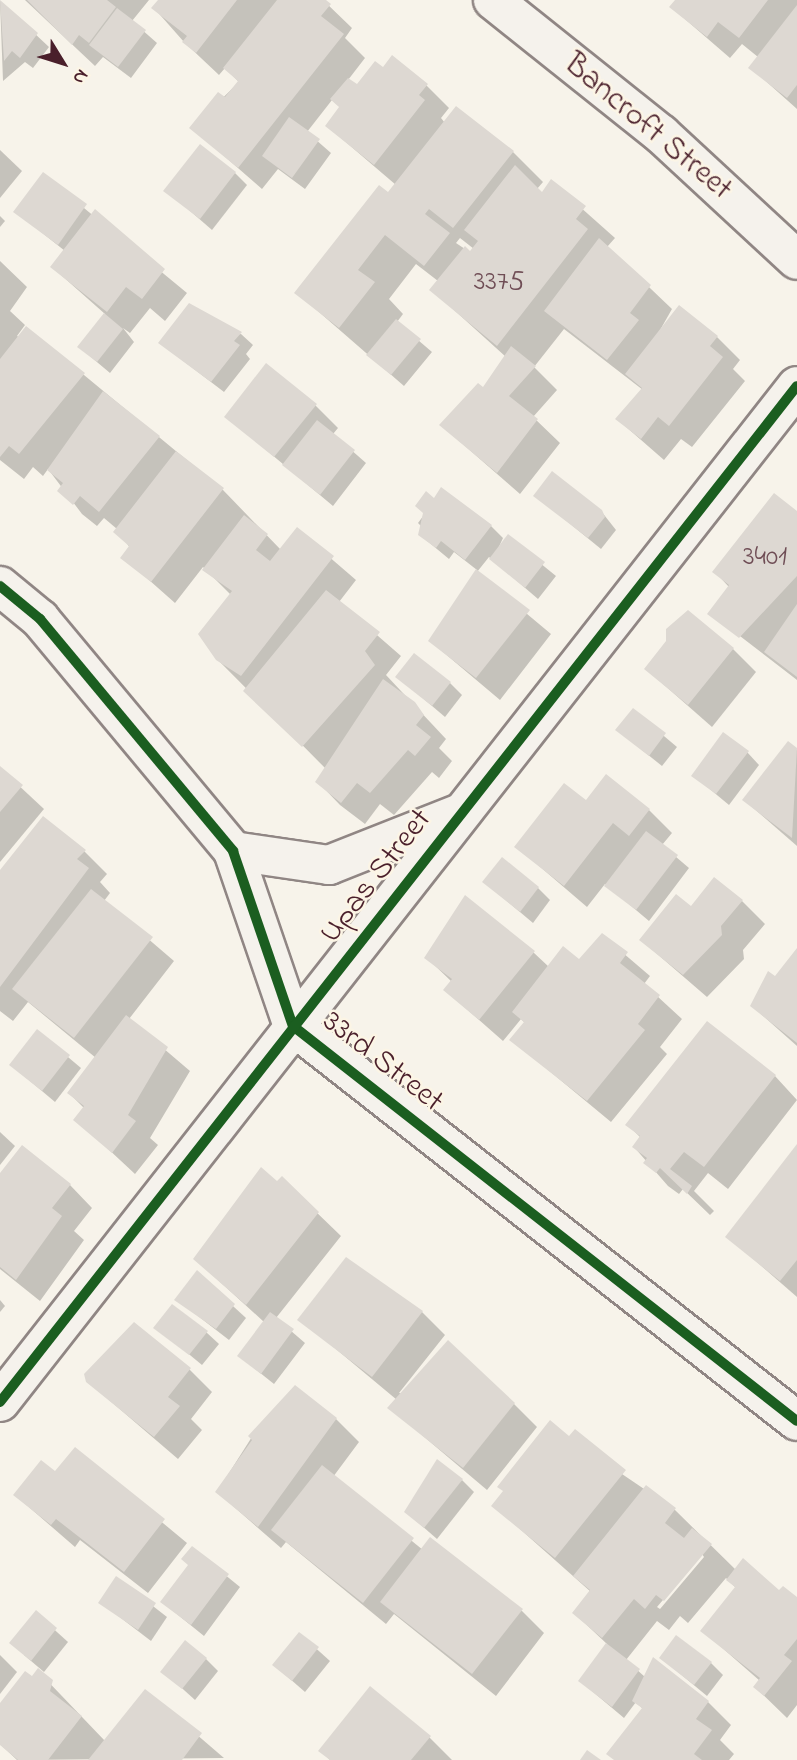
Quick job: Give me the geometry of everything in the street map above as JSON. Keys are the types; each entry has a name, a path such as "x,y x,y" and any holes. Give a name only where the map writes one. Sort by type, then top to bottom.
{"street":[{"name":"Bancroft Street","path":"493,0 661,134 797,260"},
{"name":"Upas Street","path":"0,1402 797,386"},
{"name":"33rd Street","path":"0,586 40,619 233,851 293,1026 797,1421"},
{"path":"233,851 330,865 460,813"}],"building":[{"path":"0,0 38,33 20,58 12,51 4,61"},
{"path":"27,0 107,0 116,7 89,43 79,35 72,45"},
{"path":"158,0 237,0 196,53 182,42 187,36 151,8"},
{"path":"277,0 326,0 331,4 321,16 344,34 238,168 189,128 218,92 225,97 238,81 223,68"},
{"path":"675,0 768,0 739,38 718,22 707,37 669,7"},
{"path":"797,5 797,85 787,98 748,68"},
{"path":"117,8 146,30 118,67 89,45"},
{"path":"392,55 428,84 419,95 425,100 374,165 325,126 339,107 330,99 348,78 357,84 375,61 383,67"},
{"path":"456,106 514,151 453,228 429,209 425,214 450,233 424,266 385,235 358,270 375,282 339,328 294,293 379,185 388,192"},
{"path":"289,117 320,139 292,178 262,156"},
{"path":"200,144 236,172 200,219 163,191"},
{"path":"515,165 542,192 551,179 586,206 576,219 588,229 497,346 429,290 465,246 470,251 478,241 464,230"},
{"path":"43,172 87,204 58,245 13,212"},
{"path":"95,209 165,269 142,299 126,287 107,312 50,267"},
{"path":"599,238 651,285 630,313 639,320 607,360 544,311"},
{"path":"189,303 242,332 234,341 240,345 211,382 158,343"},
{"path":"679,305 718,336 710,346 723,357 669,426 658,417 641,439 615,419 642,388 625,374"},
{"path":"104,313 123,329 97,362 77,347"},
{"path":"396,319 421,339 391,375 366,355"},
{"path":"26,326 85,373 19,454 9,446 0,457 0,359"},
{"path":"511,346 536,366 509,396 538,419 497,473 439,425 478,383 483,387"},
{"path":"266,363 317,404 274,457 224,417"},
{"path":"103,391 160,436 99,512 80,496 73,505 57,491 63,483 47,470"},
{"path":"317,420 355,450 320,495 282,465"},
{"path":"176,451 224,488 151,582 120,558 129,546 113,532"},
{"path":"552,471 602,510 605,517 588,538 533,496"},
{"path":"441,487 492,525 465,560 441,541 436,548 418,535 423,513 415,506 426,491 434,498"},
{"path":"774,493 797,511 797,576 739,638 707,614 729,585 712,572"},
{"path":"244,515 268,534 256,550 270,561 297,527 334,556 241,676 216,660 198,634 232,591 202,570"},
{"path":"508,534 545,562 525,588 489,559"},
{"path":"476,569 530,610 476,678 428,641"},
{"path":"326,590 380,632 365,651 375,665 302,747 243,691"},
{"path":"797,604 797,677 764,652"},
{"path":"688,610 734,648 688,705 644,669 666,641 666,629"},
{"path":"414,653 451,682 432,706 395,677"},
{"path":"383,679 415,702 424,715 416,725 431,737 415,756 408,750 370,793 357,783 341,803 315,782"},
{"path":"633,708 666,733 649,756 615,730"},
{"path":"723,732 749,751 716,794 691,776"},
{"path":"788,741 797,748 792,838 742,800"},
{"path":"0,766 23,785 0,812"},
{"path":"606,774 650,809 629,836 613,823 564,886 514,847 564,783 586,800"},
{"path":"43,816 86,850 77,859 89,868 0,987 0,870"},
{"path":"646,831 678,855 636,910 604,886"},
{"path":"502,857 539,887 520,912 482,882"},
{"path":"714,877 743,900 721,926 722,935 683,975 639,940 676,894 691,906"},
{"path":"91,889 153,937 74,1038 12,989"},
{"path":"465,895 535,951 479,1020 443,990 452,979 424,958"},
{"path":"602,933 628,952 620,963 660,995 638,1024 645,1030 587,1101 509,1040 524,1022 512,1012 563,946 579,959"},
{"path":"797,948 797,1043 750,1006 768,971 775,976"},
{"path":"126,1015 168,1047 128,1115 136,1121 112,1153 73,1120 84,1106 67,1093"},
{"path":"707,1021 776,1075 704,1167 684,1152 670,1169 692,1186 687,1194 660,1168 656,1173 643,1163 647,1158 632,1147 640,1136 625,1125"},
{"path":"37,1029 70,1055 42,1091 9,1065"},
{"path":"797,1144 797,1260 780,1281 725,1237"},
{"path":"22,1145 71,1184 52,1208 62,1216 16,1280 0,1267 0,1173"},
{"path":"261,1167 277,1181 282,1176 319,1212 246,1305 193,1259"},
{"path":"346,1257 423,1311 372,1377 297,1320"},
{"path":"197,1270 235,1304 216,1329 174,1300"},
{"path":"172,1304 208,1331 189,1355 153,1328"},
{"path":"270,1312 294,1329 261,1374 237,1356"},
{"path":"134,1322 191,1368 168,1397 180,1406 154,1437 86,1382 84,1374"},
{"path":"448,1340 515,1403 463,1468 387,1408"},
{"path":"295,1385 337,1418 258,1527 215,1492 252,1440 248,1436"},
{"path":"550,1420 569,1436 575,1429 626,1470 555,1558 491,1506 503,1491 497,1487"},
{"path":"75,1447 165,1519 124,1572 56,1519 51,1525 13,1495 41,1460 55,1471"},
{"path":"437,1459 463,1479 424,1528 404,1512"},
{"path":"322,1465 414,1538 363,1603 271,1530"},
{"path":"646,1485 676,1508 665,1523 684,1538 692,1528 712,1544 664,1601 656,1595 645,1609 634,1599 602,1638 572,1613 590,1590 573,1576"},
{"path":"430,1537 523,1609 472,1674 380,1602"},
{"path":"192,1546 229,1574 191,1625 160,1602 188,1565 181,1559"},
{"path":"743,1558 779,1590 783,1586 797,1597 797,1639 784,1655 792,1661 764,1696 753,1687 760,1678 700,1631 735,1587 726,1580"},
{"path":"116,1576 156,1603 138,1630 98,1603"},
{"path":"36,1610 57,1628 31,1661 9,1643"},
{"path":"299,1632 319,1647 292,1681 272,1665"},
{"path":"676,1635 712,1662 694,1685 659,1658"},
{"path":"185,1640 207,1658 182,1689 160,1672"},
{"path":"606,1643 640,1669 612,1707 578,1681"},
{"path":"653,1657 709,1701 696,1719 712,1730 694,1754 702,1760 614,1760 606,1754 642,1708 632,1701"},
{"path":"38,1668 53,1680 50,1691 82,1716 48,1760 18,1760 0,1745 0,1703 25,1671 32,1676"},
{"path":"370,1686 431,1736 411,1760 330,1760 318,1751"},
{"path":"145,1689 202,1733 182,1760 88,1760"},
{"path":"587,1750 601,1760 580,1760"}],"cycle path":[{"path":"0,1402 797,386"},
{"path":"0,586 40,619 233,851 293,1026 797,1421"}]}
